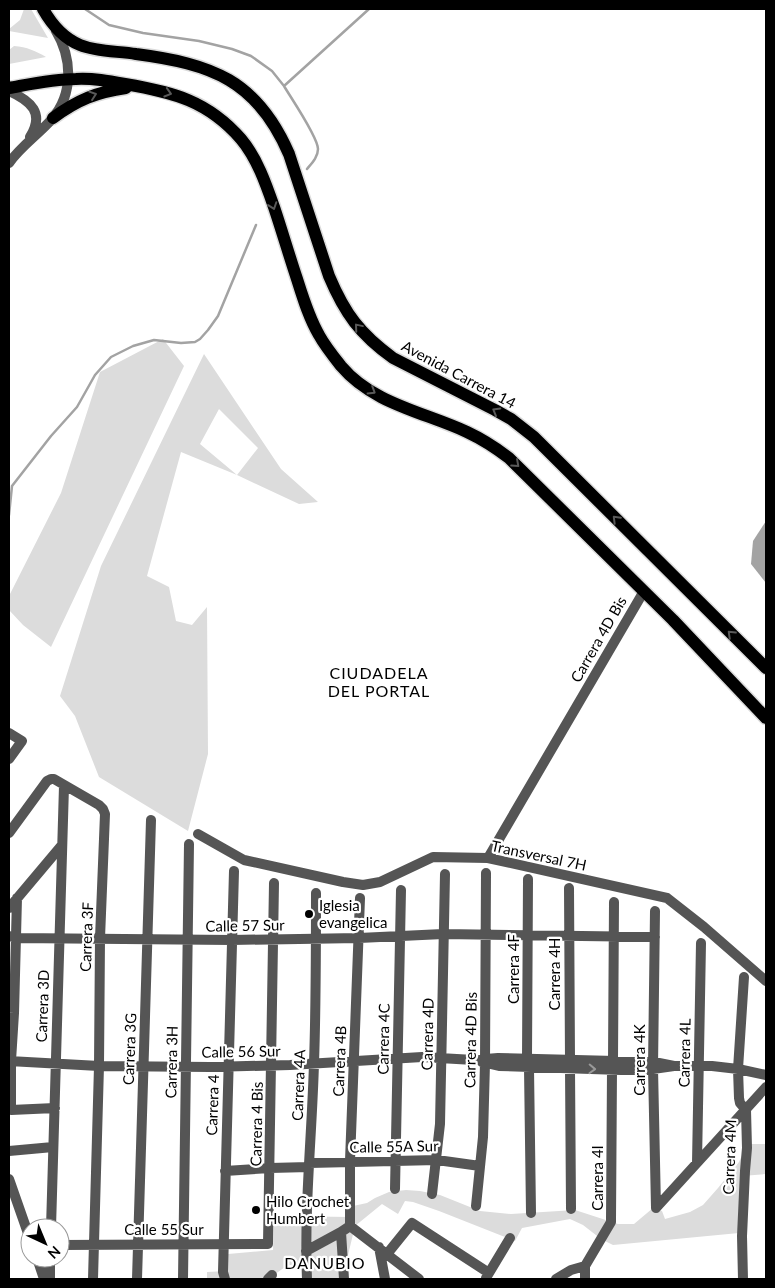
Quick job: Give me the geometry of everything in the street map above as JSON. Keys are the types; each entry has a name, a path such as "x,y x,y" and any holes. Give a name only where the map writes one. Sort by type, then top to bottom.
{"main road":[{"name":"Avenida Carrera 14","path":"43,9 52,24 68,39 82,46 169,58 203,67 224,77 252,97 273,122 289,154 336,294 358,328 381,349 398,361 479,401 523,429 553,456 766,668"},
{"path":"9,90 35,83 68,79 91,79 170,93 203,106 220,118 243,141 263,178 312,321 326,347 344,369 354,379 378,396 466,432 497,449 521,469 644,591 766,718"},
{"path":"53,118 76,102 89,96 111,90 139,86"}],"street":[{"path":"9,163 53,118 64,96 68,79 66,53 52,24"},
{"path":"9,90 29,102 36,116 32,134 25,145"},
{"name":"Carrera 4D Bis","path":"488,858 644,591"},
{"path":"9,733 22,741 9,759"},
{"path":"9,833 48,781 51,779 64,786"},
{"name":"Carrera 3F","path":"64,786 99,805 106,814 100,938 99,1066"},
{"name":"Carrera 3D","path":"51,1218 64,786"},
{"name":"Carrera 3G","path":"137,1279 151,820"},
{"name":"Transversal 7H","path":"198,834 244,860 363,885 380,882 433,857 488,858 667,898 766,981"},
{"name":"Carrera 3H","path":"184,1279 189,844"},
{"path":"9,908 62,845"},
{"name":"Carrera 4","path":"225,1279 223,1272 225,1171 234,871"},
{"name":"Carrera 4D Bis","path":"476,1206 483,1137 486,873"},
{"name":"Carrera 4D","path":"432,1194 440,1124 445,874"},
{"name":"Carrera 4F","path":"528,879 528,1063 531,1213"},
{"name":"Carrera 4 Bis","path":"268,1244 274,884"},
{"name":"Carrera 4H","path":"569,888 571,1209"},
{"name":"Carrera 4C","path":"395,1189 401,890"},
{"name":"Carrera 4A","path":"307,1279 306,1252 314,1064 316,893"},
{"path":"17,898 12,937 11,1110 55,1108"},
{"name":"Carrera 4B","path":"350,1226 350,1162 360,898"},
{"name":"Carrera 4I","path":"585,1266 612,1219 614,902"},
{"name":"Carrera 4K","path":"656,911 653,1065 656,1208 697,1163"},
{"name":"Calle 57 Sur","path":"12,937 147,940 274,940 444,934 655,937"},
{"name":"Carrera 4L","path":"697,1163 701,943"},
{"name":"Carrera 4M","path":"743,1279 742,1236 744,1171 747,1148 746,1110 739,1098 738,1069 744,977"},
{"name":"Calle 56 Sur","path":"10,1061 99,1066 228,1066 314,1064 398,1058 441,1058 612,1066 646,1070 653,1065 720,1066 766,1075"},
{"path":"93,1279 99,1066"},
{"path":"697,1163 766,1087"},
{"path":"9,1151 54,1147"},
{"name":"Calle 55A Sur","path":"225,1171 350,1162 437,1160 480,1166"},
{"path":"9,1179 23,1218"},
{"path":"383,1251 412,1223 487,1276 510,1238"},
{"path":"306,1252 350,1226 418,1279"},
{"path":"342,1232 344,1279"},
{"name":"Calle 55 Sur","path":"70,1245 268,1244"},
{"path":"383,1251 385,1279"},
{"path":"556,1279 571,1270 585,1266 586,1279"}],"shaded area":[{"path":"24,9 31,9 48,38 9,31 20,20"},
{"path":"14,46 23,47 46,57 9,64 9,50"},
{"path":"163,339 184,366 51,647 23,625 9,610 9,596 61,493 100,372"},
{"path":"204,354 281,469 318,502 299,504 237,475 181,452 147,576 169,587 176,621 192,625 207,607 208,754 188,831 99,777 75,716 60,696 101,566","holes":["219,409 258,448 237,475 200,444"]},
{"path":"766,521 766,583 751,564 753,541"},
{"path":"747,1144 766,1144 766,1174 742,1176 739,1233 613,1245 601,1239 583,1225 570,1219 522,1228 515,1241 439,1211 405,1201 398,1214 382,1204 355,1226 343,1279 312,1279 307,1265 288,1265 268,1279 207,1279 207,1272 227,1271 228,1254 273,1250 274,1216 352,1217 353,1206 367,1203 389,1192 406,1190 440,1195 480,1211 511,1214 575,1210 618,1224 634,1224 653,1208 662,1211 665,1219 690,1212 703,1205 739,1162"}],"waterway":[{"path":"85,9 109,25 143,33 199,41 251,56 272,71 284,86"},
{"path":"307,169 317,155 317,143 284,86 369,9"},
{"path":"9,515 12,486 51,436 77,407 95,375 111,357 133,346 154,340 181,343 195,342 208,330 218,316 256,225"}],"place":[{"name":"Iglesia evangelica","path":"309,914"},
{"name":"Hilo Crochet Humbert","path":"256,1210"}],"district":[{"name":"CIUDADELA DEL PORTAL","path":"379,681"},
{"name":"DANUBIO","path":"325,1262"}]}
